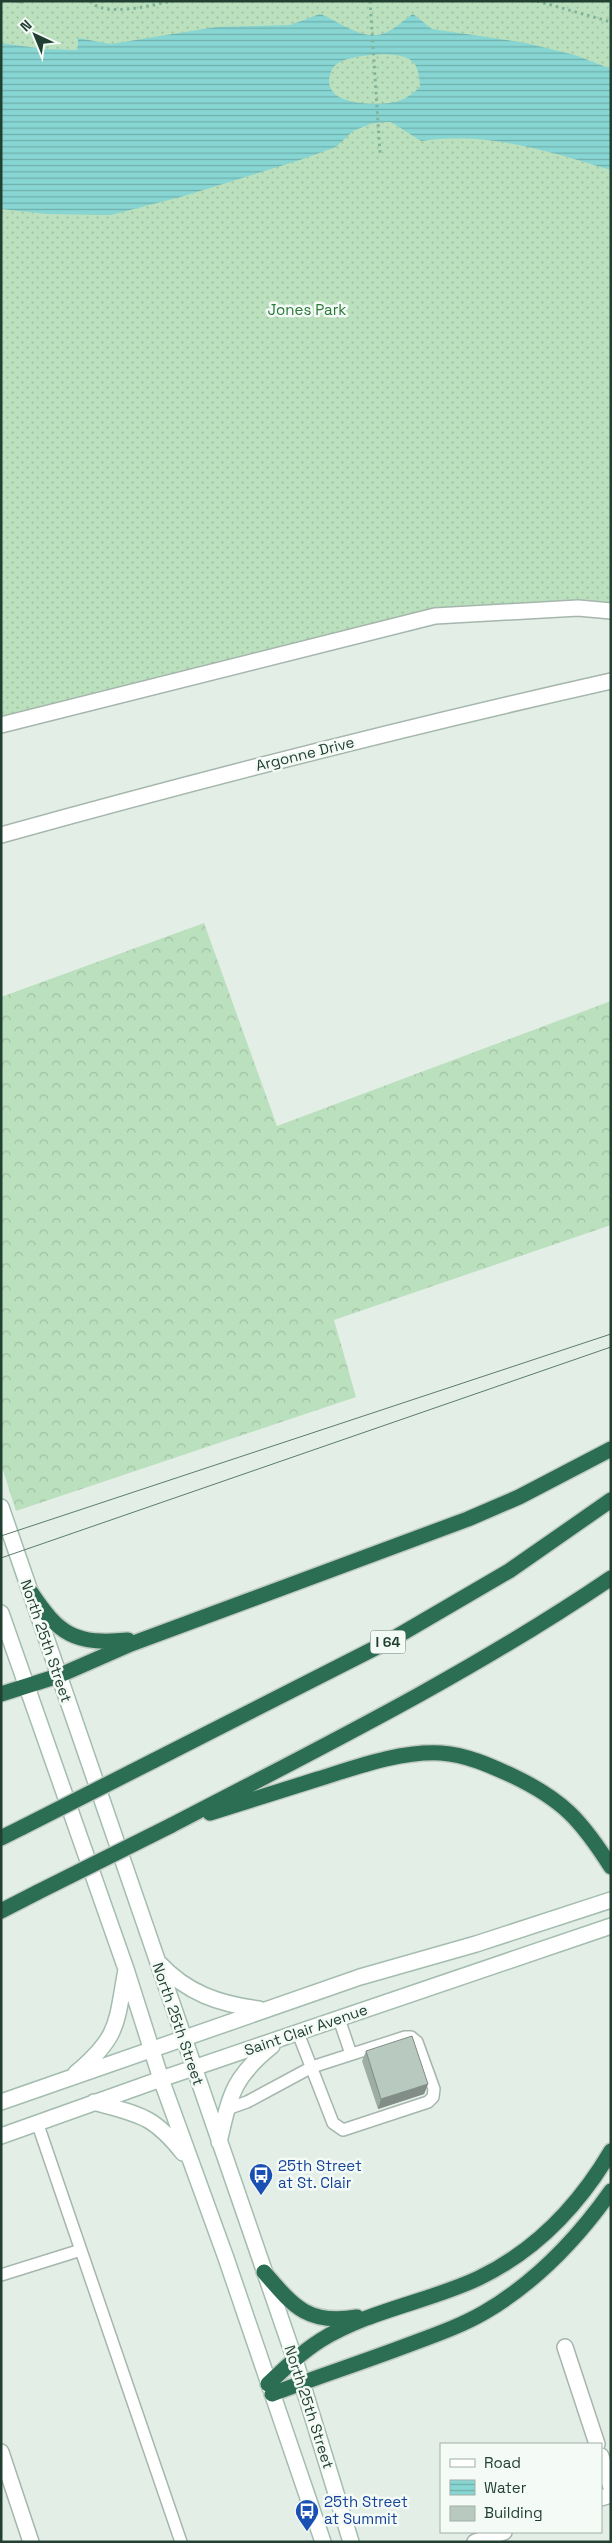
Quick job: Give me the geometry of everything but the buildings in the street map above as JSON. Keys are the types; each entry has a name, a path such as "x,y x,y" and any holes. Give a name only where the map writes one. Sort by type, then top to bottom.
{"highway":[{"path":"1,1694 58,1676 145,1638 468,1519 519,1497 611,1449"},
{"name":"I 64","path":"1,1838 389,1641 509,1572 611,1500"},
{"path":"1,1911 170,1826 430,1690 524,1634 611,1578"},
{"path":"30,1591 42,1609 61,1629 77,1639 96,1642 145,1638"},
{"path":"170,1826 368,1763 409,1755 441,1753 477,1759 546,1792 568,1809 611,1867"},
{"path":"270,2389 295,2360 321,2340 376,2314 464,2284 518,2256 537,2242 567,2212 594,2180 611,2151"},
{"path":"270,2389 302,2382 454,2328 485,2312 524,2286 558,2256 586,2226 611,2191"},
{"path":"264,2272 288,2300 310,2316 336,2320 376,2314"}],"main road":[{"path":"1,725 435,616 578,608 611,611"},
{"name":"Argonne Drive","path":"1,834 189,783 511,703 611,681"},
{"name":"North 25th Street","path":"1,1507 155,1959 295,2360 351,2542"},
{"name":"North 25th Street","path":"1,1613 28,1685 126,1968 161,2079 323,2542"},
{"path":"1,2102 360,1977 476,1944 611,1900"},
{"name":"Saint Clair Avenue","path":"1,2136 94,2102 611,1926"},
{"path":"155,1959 183,1985 202,1996 230,2006 263,2010"},
{"path":"69,2079 109,2041 116,2027 126,1968"},
{"path":"219,2142 227,2110 241,2074 252,2062 282,2038"},
{"path":"94,2102 138,2115 156,2124 166,2132 190,2162"},
{"path":"565,2347 597,2443"},
{"path":"1,2452 31,2542"},
{"path":"602,2459 611,2487"},
{"path":"475,2542 501,2533"}],"lane":[{"path":"339,2018 352,2054"},
{"path":"227,2110 247,2102 312,2067 405,2037 411,2037 417,2042 434,2089 433,2096 428,2102 343,2130 333,2123 312,2067 298,2033"},
{"path":"37,2122 181,2542"},
{"path":"1,2275 81,2250"}],"path":[{"path":"90,1 101,8 112,9 172,1"},
{"path":"370,1 380,153"},
{"path":"537,1 611,22"}],"green space":[{"name":"Jones Park","path":"1,1 611,1 611,611 435,616 1,725"},
{"path":"204,923 277,1126 611,1001 611,1225 334,1320 356,1397 16,1511 1,1464 1,997"}],"water":[{"path":"320,14 361,33 378,35 387,32 413,14 432,29 526,43 575,55 611,69 611,170 541,150 494,141 446,139 421,141 391,122 373,123 353,131 336,147 300,160 184,196 111,215 47,214 1,209 1,43 44,49 78,50 78,38 111,44 216,27 290,25","holes":["384,54 400,56 411,60 418,70 420,87 406,98 389,103 360,103 340,98 333,92 330,85 330,75 338,63 347,59"]}],"tram line":[{"path":"1,1536 611,1334"},
{"path":"1,1558 611,1347"}],"place":[{"name":"25th Street at St. Clair","path":"261,2196"},
{"name":"25th Street at Summit","path":"307,2532"}]}
